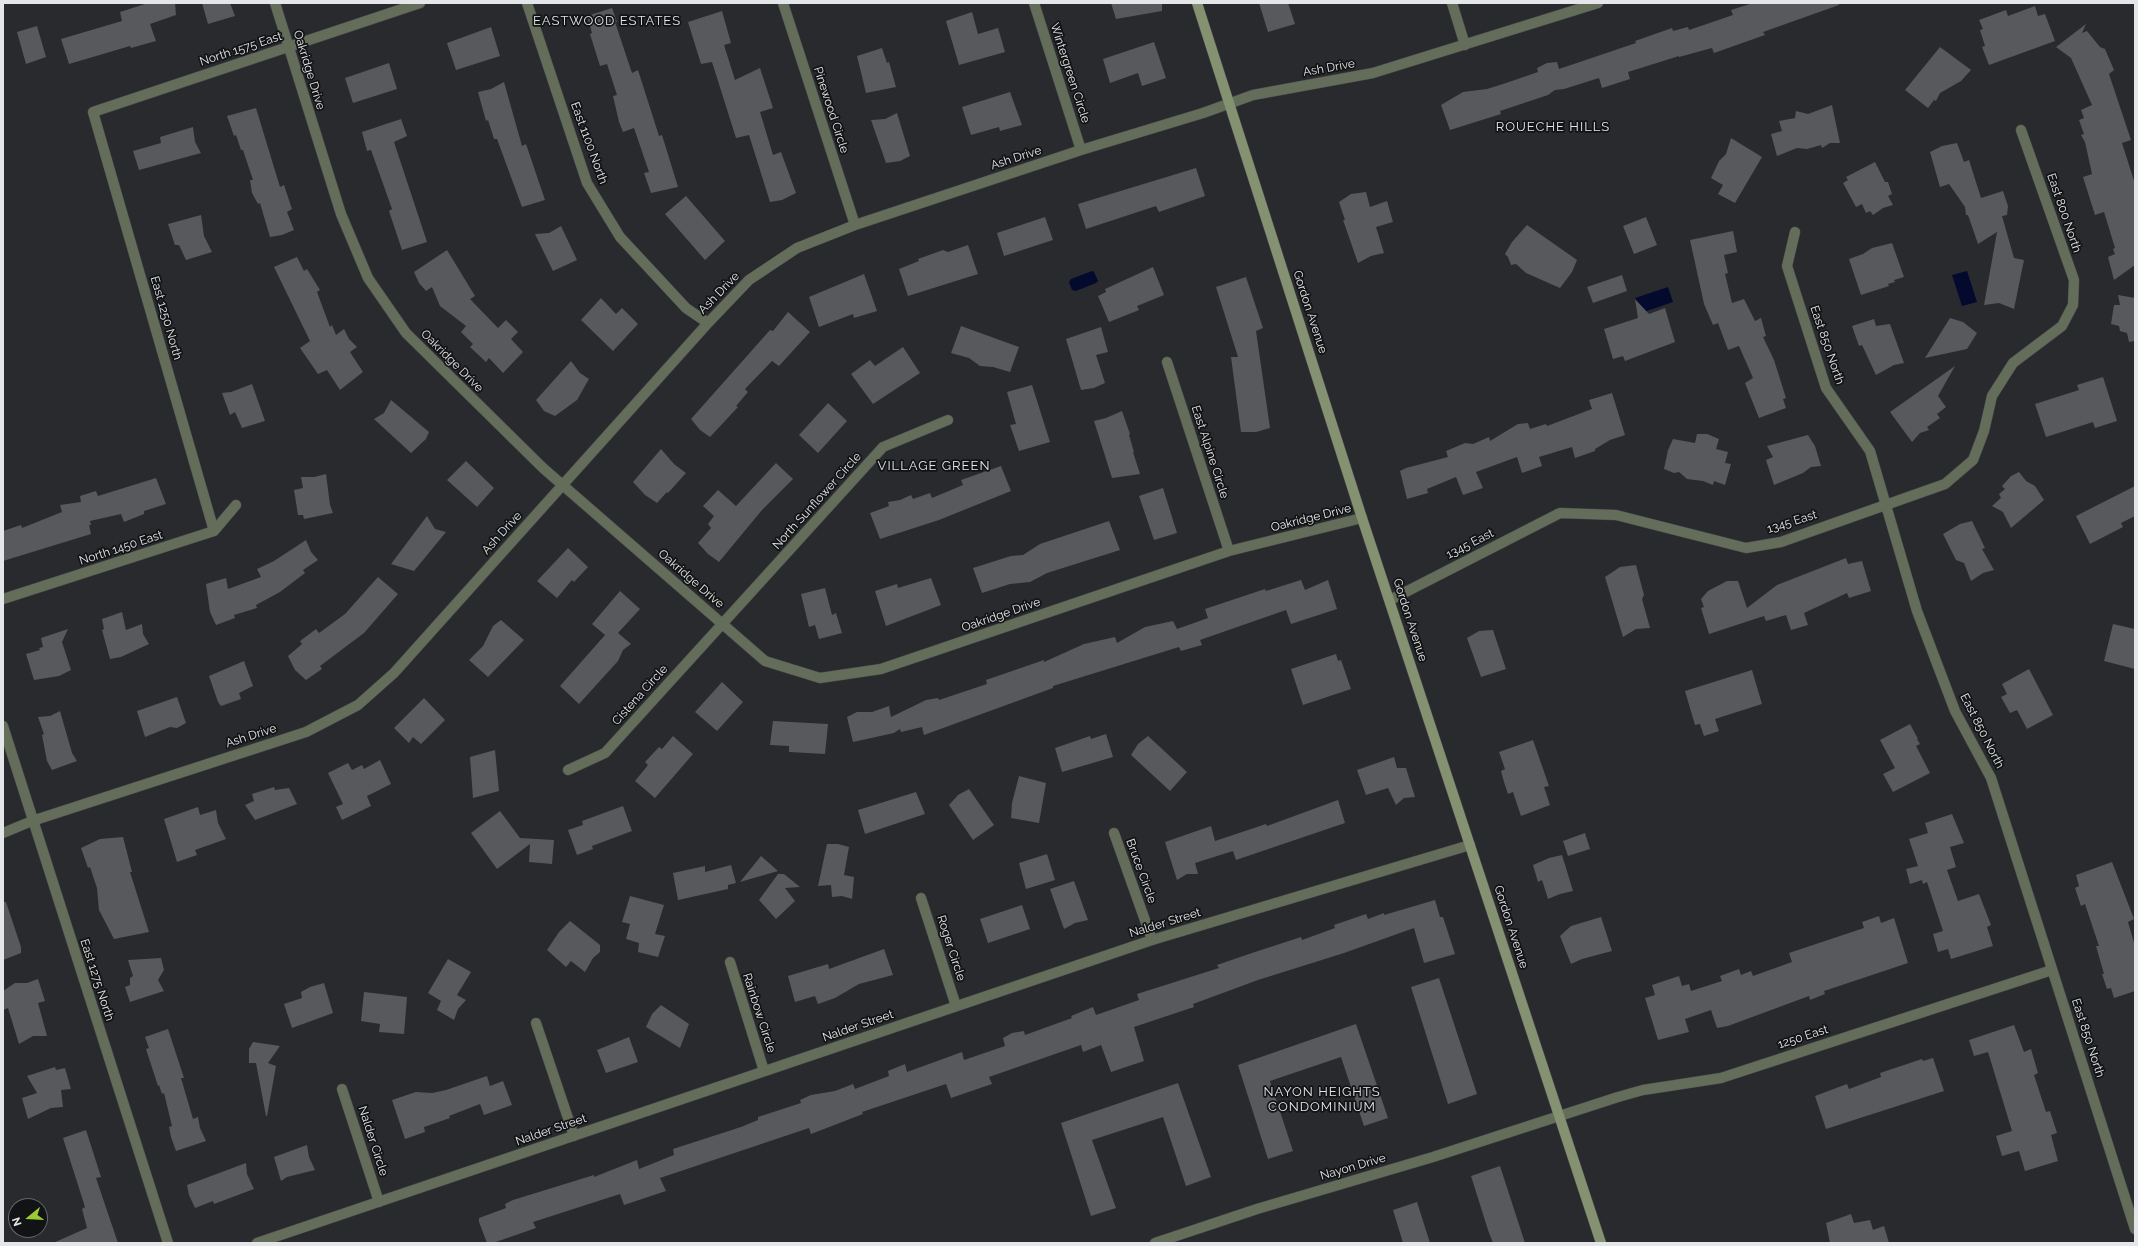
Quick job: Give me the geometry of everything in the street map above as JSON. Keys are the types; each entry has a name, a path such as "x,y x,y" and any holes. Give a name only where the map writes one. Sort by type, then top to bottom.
{"main road":[{"name":"Gordon Avenue","path":"1197,3 1362,518 1601,1243"}],"street":[{"name":"Oakridge Drive","path":"275,3 341,214 368,278 406,333 543,468 765,661 820,678 881,669 1229,551 1362,518"},
{"name":"North 1575 East","path":"93,112 420,3"},
{"name":"East 1100 North","path":"527,3 587,183 620,237 686,308 708,323"},
{"name":"Pinewood Circle","path":"783,3 855,225"},
{"name":"Wintergreen Circle","path":"1034,3 1081,150"},
{"path":"1452,3 1465,46"},
{"name":"Ash Drive","path":"3,833 32,821 306,732 358,705 394,673 708,323 749,280 797,248 855,225 1253,95 1373,73 1465,46 1598,3"},
{"name":"East 1250 North","path":"93,112 214,531"},
{"name":"East 800 North","path":"2021,130 2074,280 2073,305"},
{"name":"East 850 North","path":"1795,232 1787,266 1826,388 1870,451 1917,611 1955,711 1991,778 2135,1228"},
{"name":"1345 East","path":"1390,600 1560,514 1616,515 1746,548 1781,542 1945,484 1973,460 1984,431 1992,396 2013,363 2062,326 2073,305"},
{"name":"East Alpine Circle","path":"1168,362 1229,551"},
{"name":"North Sunflower Circle","path":"723,623 884,447 948,420"},
{"path":"214,531 236,505"},
{"name":"North 1450 East","path":"3,599 214,531"},
{"name":"Cistena Circle","path":"568,770 605,753 723,623"},
{"name":"East 1275 North","path":"3,726 32,821 168,1243"},
{"name":"Bruce Circle","path":"1114,833 1152,940"},
{"name":"Nalder Street","path":"257,1243 1152,940 1470,846"},
{"name":"Roger Circle","path":"921,898 956,1006"},
{"name":"Rainbow Circle","path":"730,962 764,1071"},
{"name":"1250 East","path":"1560,1117 1638,1092 1721,1078 2052,970"},
{"path":"536,1023 574,1136"},
{"name":"Nalder Circle","path":"342,1089 379,1202"},
{"name":"Nayon Drive","path":"1155,1243 1257,1209 1433,1157 1560,1117"}],"water":[{"path":"1092,271 1094,272 1098,281 1096,283 1076,291 1072,290 1069,282 1071,279"},
{"path":"1967,271 1977,302 1962,306 1952,275"},
{"path":"1668,287 1673,302 1641,313 1635,298"}],"building":[{"path":"148,3 175,3 176,15 150,24 156,41 131,48 130,46 69,64 61,39 122,21 120,12"},
{"path":"202,3 230,3 235,16 208,24"},
{"path":"1111,3 1162,3 1162,11 1116,19"},
{"path":"1259,3 1288,3 1295,24 1268,32"},
{"path":"1753,3 1839,3 1839,5 1763,32 1765,35 1714,53 1712,48 1679,56 1628,72 1630,79 1602,88 1599,78 1564,89 1555,90 1548,95 1500,111 1501,114 1450,130 1441,105 1463,92 1487,89 1538,72 1537,68 1547,63 1557,62 1559,69 1636,43 1635,41 1672,28 1673,31 1688,27 1689,30 1733,15 1731,10"},
{"path":"2035,6 2038,16 2045,14 2055,41 1989,65 1982,47 1985,46 1980,30 1983,29 1979,20 2006,10 2008,16"},
{"path":"612,8 617,22 615,22 632,73 638,70 659,136 662,135 678,187 651,193 644,173 649,172 634,128 623,132 619,122 613,96 617,95 607,64 600,66 590,34 592,33 587,16"},
{"path":"722,11 731,43 724,45 735,80 760,68 773,108 760,112 773,155 781,152 796,193 782,200 770,202 749,135 736,138 712,62 701,64 688,22"},
{"path":"972,12 978,34 998,28 1005,52 959,65 946,21"},
{"path":"2086,24 2082,33 2087,31 2100,47 2105,49 2114,70 2109,74 2131,140 2122,143 2135,184 2135,265 2114,280 2108,257 2115,254 2113,249 2115,248 2104,212 2095,215 2083,177 2092,174 2085,142 2081,135 2084,134 2079,120 2084,118 2081,110 2092,105 2071,58 2056,47"},
{"path":"37,26 46,57 26,64 17,32"},
{"path":"491,27 500,56 456,70 447,43"},
{"path":"1154,42 1166,78 1142,86 1138,73 1110,83 1103,59"},
{"path":"1940,47 1971,70 1961,81 1940,93 1936,101 1934,100 1928,108 1905,90"},
{"path":"882,48 887,63 889,62 896,87 866,93 857,56"},
{"path":"389,63 397,89 353,103 345,78"},
{"path":"504,82 522,146 526,144 545,200 522,207 497,139 494,139 488,120 486,121 478,92 491,89"},
{"path":"1010,92 1022,125 1000,131 999,127 971,135 962,107"},
{"path":"1832,105 1840,143 1830,143 1822,148 1821,145 1807,149 1797,148 1777,156 1771,134 1782,131 1779,121 1795,118 1796,111 1808,114"},
{"path":"256,108 280,187 284,185 292,209 287,212 294,230 282,235 270,237 260,203 258,204 252,193 250,180 253,180 243,150 241,150 236,135 234,136 227,116"},
{"path":"897,113 910,156 900,161 886,163 871,120 885,119"},
{"path":"401,119 407,136 394,142 427,242 402,250 389,211 392,209 371,150 367,151 362,132"},
{"path":"193,127 195,142 201,153 139,170 133,151 161,143 160,137"},
{"path":"1731,138 1762,157 1735,203 1718,194 1723,185 1711,178 1719,161 1726,154"},
{"path":"1957,143 1964,162 1969,160 1981,198 2003,191 2008,206 2007,215 2002,216 2014,258 2024,260 2014,309 1999,303 1984,305 1997,232 1978,244 1968,215 1966,215 1965,207 1949,184 1940,187 1930,152 1942,146"},
{"path":"1875,162 1885,182 1888,182 1892,194 1888,196 1893,205 1883,208 1873,215 1870,211 1866,213 1862,204 1856,207 1843,183 1848,180 1846,177"},
{"path":"1196,168 1205,196 1159,212 1156,206 1086,229 1078,204"},
{"path":"1366,192 1370,207 1387,201 1393,222 1376,227 1384,253 1371,256 1358,263 1343,220 1345,220 1339,202 1351,194"},
{"path":"686,196 725,241 705,260 665,214"},
{"path":"201,215 204,236 212,252 186,260 179,245 175,245 168,224"},
{"path":"1045,217 1053,240 1004,256 997,233"},
{"path":"1646,217 1657,245 1634,254 1623,226"},
{"path":"1527,225 1577,260 1572,272 1560,288 1526,273 1516,264 1511,265 1505,254 1512,242"},
{"path":"561,226 577,260 553,271 535,234 549,233"},
{"path":"1733,231 1737,252 1724,255 1728,273 1725,274 1732,303 1744,299 1755,321 1761,318 1766,336 1763,337 1774,360 1786,398 1783,399 1786,408 1759,418 1745,383 1753,378 1739,346 1728,350 1718,323 1713,325 1704,304 1690,240"},
{"path":"1892,243 1904,277 1894,280 1895,282 1888,284 1889,286 1861,295 1849,259 1863,254 1872,248"},
{"path":"968,245 978,274 908,296 899,269 919,261 918,259 943,250 948,252"},
{"path":"447,250 475,296 470,299 498,328 506,320 518,332 511,339 523,352 503,373 489,358 486,362 470,347 473,344 461,332 466,326 440,306 432,287 426,291 419,283 414,272"},
{"path":"297,257 304,271 307,269 320,290 317,292 330,327 332,325 336,335 344,329 349,339 357,347 350,352 363,372 340,390 327,370 318,374 300,348 310,341 274,267"},
{"path":"1153,267 1164,295 1137,306 1139,310 1109,322 1098,296 1106,292 1105,289"},
{"path":"864,274 877,311 854,318 853,314 819,327 809,297"},
{"path":"1622,275 1627,291 1593,303 1587,287"},
{"path":"1246,277 1263,328 1256,331 1270,428 1256,432 1241,432 1231,357 1238,357 1216,287"},
{"path":"2118,295 2135,298 2135,341 2129,342 2127,333 2120,331 2119,326 2111,324 2114,305 2120,305"},
{"path":"601,298 616,314 622,308 638,324 613,351 581,320"},
{"path":"1635,299 1649,314 1665,308 1675,342 1625,361 1623,356 1613,359 1604,329 1638,318"},
{"path":"788,312 810,332 779,366 772,361 745,389 748,392 736,406 738,407 710,437 700,430 691,419 770,330 773,331"},
{"path":"1950,318 1963,322 1977,333 1967,349 1925,358"},
{"path":"1874,319 1876,326 1890,324 1904,363 1894,365 1876,375 1862,345 1859,346 1852,326"},
{"path":"961,326 1019,347 1010,372 993,367 980,366 969,358 951,353"},
{"path":"1101,327 1108,352 1096,355 1105,383 1094,388 1081,390 1066,339"},
{"path":"903,347 920,373 873,404 851,374 870,360 875,366"},
{"path":"571,361 580,373 589,379 577,400 555,416 544,411 536,400"},
{"path":"1955,366 1938,396 1946,407 1937,414 1940,418 1927,427 1929,430 1920,433 1912,442 1890,412"},
{"path":"2103,377 2117,421 2095,428 2093,422 2046,437 2035,404 2079,390 2077,385"},
{"path":"252,384 265,421 242,428 235,412 230,415 222,393 231,392"},
{"path":"1032,385 1050,442 1019,451 1010,425 1016,424 1007,392"},
{"path":"1612,393 1625,435 1610,440 1595,449 1595,451 1575,458 1572,447 1539,457 1542,466 1522,473 1517,457 1476,472 1483,488 1463,495 1456,477 1427,489 1428,493 1407,499 1400,471 1448,457 1446,451 1465,443 1473,444 1489,437 1490,441 1518,424 1528,423 1530,429 1546,424 1547,426 1592,409 1589,400"},
{"path":"391,400 429,432 426,439 411,453 374,419 384,413"},
{"path":"828,403 847,421 818,453 799,435"},
{"path":"1122,411 1130,434 1133,452 1140,474 1112,478 1094,421 1106,418"},
{"path":"1697,434 1707,434 1719,439 1716,449 1728,452 1725,463 1731,464 1725,485 1714,481 1713,485 1703,481 1687,479 1679,472 1674,473 1664,469 1668,450 1673,439 1695,443"},
{"path":"1808,435 1815,446 1821,466 1811,467 1803,473 1774,485 1766,460 1773,457 1767,446"},
{"path":"661,449 674,464 686,473 657,503 645,495 633,482"},
{"path":"466,461 494,488 477,507 447,480"},
{"path":"776,463 793,479 762,510 719,562 708,554 698,543 711,528 708,524 714,516 703,506 718,490 736,506"},
{"path":"1001,466 1011,491 939,520 880,539 870,513 889,506 888,502 900,500 911,495 913,499 930,493 932,498 963,485 961,480"},
{"path":"2019,472 2026,481 2035,486 2044,500 2011,528 2003,512 1992,506 2001,498 1999,494 2005,489 2002,486 2011,476"},
{"path":"326,474 330,505 333,513 304,519 303,515 298,515 294,490 303,488 301,477 314,477"},
{"path":"156,478 166,504 144,511 144,514 124,522 121,514 90,521 91,525 89,525 91,534 3,561 3,531 21,525 22,528 62,512 60,505 81,502 80,496 96,491 98,496"},
{"path":"2135,486 2135,516 2121,523 2123,527 2090,544 2076,516"},
{"path":"1163,488 1177,533 1154,540 1139,496"},
{"path":"427,516 435,529 446,532 414,571 391,564"},
{"path":"1109,521 1120,550 1047,573 1030,582 1010,584 982,593 973,568 1011,556 1023,555 1040,544"},
{"path":"1972,521 1985,548 1982,549 1994,570 1983,573 1971,581 1964,563 1956,560 1943,534 1960,524"},
{"path":"306,540 311,552 318,560 303,570 305,573 280,592 256,605 257,608 234,615 235,618 216,625 210,612 206,584 226,578 228,589 261,577 257,569 274,561"},
{"path":"568,548 588,567 574,582 572,580 557,598 537,581"},
{"path":"1846,558 1848,564 1862,561 1871,591 1849,598 1847,593 1804,613 1808,625 1791,630 1786,615 1766,621 1764,616 1709,634 1701,608 1704,607 1701,599 1708,591 1727,581 1738,581 1747,608 1777,585"},
{"path":"1636,565 1644,595 1642,599 1650,628 1636,629 1623,637 1605,577 1620,567"},
{"path":"378,577 398,594 364,633 320,666 322,669 306,680 295,670 288,656 302,644 300,641 316,629 319,633 345,614"},
{"path":"931,578 941,605 886,626 875,591 897,584 898,588"},
{"path":"1301,580 1305,590 1328,580 1337,609 1291,624 1286,610 1200,640 1202,645 1181,651 1179,647 1053,686 1053,688 924,735 922,727 901,732 900,729 894,733 853,742 847,717 857,712 872,712 889,706 891,717 926,700 938,698 939,700 987,684 986,680 1044,660 1044,662 1084,644 1115,637 1117,643 1145,627 1173,621 1177,629 1208,618 1205,609 1265,589 1266,591"},
{"path":"825,588 832,615 836,613 842,633 819,639 815,625 809,627 801,594"},
{"path":"620,591 640,609 618,633 631,644 623,650 618,661 579,704 560,686 605,635 592,624"},
{"path":"122,612 126,630 142,624 143,634 149,644 121,657 110,659 102,630 104,629 102,619"},
{"path":"501,620 524,640 488,677 469,660 483,646 493,626"},
{"path":"2113,624 2135,629 2135,669 2104,661"},
{"path":"68,629 62,642 71,670 59,676 34,680 26,654 40,650 39,648 43,647 41,638"},
{"path":"1493,630 1506,669 1481,677 1467,638 1479,631"},
{"path":"1336,654 1338,661 1341,660 1351,689 1303,705 1291,669"},
{"path":"244,661 253,686 239,693 241,699 221,706 218,702 209,676"},
{"path":"2029,669 2053,715 2027,729 2017,710 2010,713 2001,697 2007,694 2002,684"},
{"path":"1752,670 1762,704 1715,719 1719,731 1704,736 1700,724 1695,725 1685,691"},
{"path":"722,682 743,702 717,731 695,712"},
{"path":"177,697 186,723 177,728 170,727 145,737 137,711"},
{"path":"424,698 445,720 421,744 413,737 409,743 394,728"},
{"path":"60,711 72,753 77,761 52,770 47,761 42,735 44,734 38,717 50,716"},
{"path":"773,721 828,724 825,754 789,752 789,746 770,745"},
{"path":"1910,724 1920,744 1916,746 1930,773 1893,792 1883,774 1895,768 1880,740"},
{"path":"1106,734 1113,757 1062,772 1055,748 1090,736 1091,739"},
{"path":"673,736 693,754 655,798 635,781 648,765 645,762 659,747 662,749"},
{"path":"1148,736 1187,772 1170,791 1131,755 1138,744"},
{"path":"1533,740 1549,786 1544,787 1550,805 1521,816 1513,792 1508,794 1501,771 1505,769 1499,752"},
{"path":"495,750 499,791 473,798 470,757"},
{"path":"1394,757 1397,768 1406,768 1415,797 1404,798 1396,805 1388,788 1366,795 1357,770"},
{"path":"380,760 391,784 367,796 371,806 342,820 336,807 343,804 328,773 348,763 352,770 362,765 364,769"},
{"path":"1019,776 1046,783 1039,823 1011,818 1012,803"},
{"path":"274,787 275,790 289,788 297,804 255,820 245,805 254,801 252,794"},
{"path":"969,789 994,825 973,840 949,805 958,795"},
{"path":"916,792 925,814 865,834 858,810"},
{"path":"1338,800 1345,823 1236,860 1233,851 1195,863 1198,874 1187,874 1177,880 1165,842 1211,826 1215,841 1266,824 1267,826"},
{"path":"623,806 632,831 592,846 593,849 577,855 568,830 583,825 582,821"},
{"path":"198,807 200,815 216,810 218,823 226,839 195,850 197,855 177,862 164,819"},
{"path":"500,811 520,838 554,840 552,864 529,862 530,844 497,869 471,833"},
{"path":"1952,814 1964,843 1950,847 1956,867 1947,870 1958,901 1979,894 1991,925 1987,927 1993,946 1951,959 1948,949 1938,952 1933,934 1943,931 1927,882 1923,884 1922,880 1910,884 1906,869 1918,866 1909,839 1928,833 1925,823"},
{"path":"1585,833 1590,849 1568,856 1563,841"},
{"path":"123,837 132,872 130,872 149,932 114,939 99,910 97,888 90,867 88,868 81,848 100,839"},
{"path":"827,844 838,844 849,847 844,875 854,877 852,899 842,896 832,897 831,885 818,886"},
{"path":"1047,854 1055,880 1026,889 1019,863"},
{"path":"1562,855 1573,891 1548,899 1542,880 1538,882 1533,865 1549,858"},
{"path":"761,856 778,871 740,882"},
{"path":"2112,862 2134,919 2128,922 2135,946 2135,991 2114,998 2111,988 2107,989 2102,974 2104,974 2096,946 2099,946 2085,904 2081,906 2075,888 2079,886 2076,875"},
{"path":"731,865 736,883 728,885 728,889 678,900 673,873 705,866 705,872"},
{"path":"778,874 784,874 800,887 785,888 795,901 776,919 759,900"},
{"path":"1074,881 1088,920 1075,923 1064,929 1050,889"},
{"path":"630,896 664,905 655,934 665,936 658,957 638,952 639,943 626,939 630,924 622,922"},
{"path":"1435,900 1440,917 1443,917 1455,954 1424,963 1414,928 1344,953 1258,980 1193,1004 1194,1007 1134,1027 1144,1061 1111,1072 1101,1045 1083,1052 1081,1045 989,1077 992,1084 951,1098 946,1084 862,1112 863,1114 811,1134 809,1128 660,1178 666,1191 624,1205 620,1194 533,1222 536,1228 493,1243 487,1243 479,1222 479,1218 506,1208 505,1204 513,1200 594,1175 594,1177 637,1160 639,1169 674,1155 673,1149 741,1127 758,1120 758,1117 801,1103 800,1100 811,1095 835,1091 853,1084 855,1089 889,1076 888,1071 905,1064 907,1072 962,1052 964,1060 1005,1046 1003,1038 1012,1033 1024,1031 1025,1035 1072,1018 1071,1016 1093,1007 1096,1015 1139,1000 1137,994 1219,968 1217,965 1249,954 1301,937 1302,940 1335,928 1334,925 1366,914 1368,919 1384,913 1384,915"},
{"path":"3,902 6,902 21,947 21,953 3,960"},
{"path":"1022,905 1030,929 988,943 980,919"},
{"path":"1879,916 1881,923 1894,918 1908,963 1824,991 1825,994 1810,1000 1809,996 1728,1026 1717,1028 1711,1010 1685,1019 1689,1032 1658,1040 1645,998 1655,995 1652,985 1679,976 1682,986 1689,984 1691,991 1722,981 1720,976 1739,969 1741,975 1751,971 1753,976 1792,962 1789,953 1864,928 1862,922"},
{"path":"1601,917 1612,951 1582,959 1571,964 1560,936 1571,926"},
{"path":"570,921 600,945 600,952 593,958 585,972 571,961 566,967 547,950 559,932"},
{"path":"884,949 893,975 859,984 835,998 818,1004 815,996 795,1002 788,976 828,964 829,969"},
{"path":"161,958 164,970 158,980 164,991 130,1002 125,987 130,985 130,978 133,976 128,960"},
{"path":"448,959 471,972 457,995 466,1000 458,1009 454,1020 437,1010 441,1001 428,993"},
{"path":"1439,978 1477,1094 1448,1104 1411,987"},
{"path":"38,979 45,1001 38,1003 47,1036 33,1036 19,1044 8,1008 3,1010 3,991 15,983 27,983"},
{"path":"324,983 333,1013 292,1028 284,1004 302,998 301,992 310,987"},
{"path":"364,992 407,997 404,1034 379,1032 380,1024 361,1021"},
{"path":"661,1005 689,1024 680,1048 646,1027 652,1014"},
{"path":"1356,1024 1388,1118 1364,1126 1341,1057 1270,1081 1293,1151 1268,1159 1238,1065"},
{"path":"2014,1025 2024,1052 2031,1049 2038,1073 2034,1075 2046,1112 2050,1111 2057,1133 2051,1135 2058,1161 2025,1171 2019,1151 2002,1156 1996,1136 2012,1131 1988,1052 1974,1056 1969,1040"},
{"path":"168,1029 184,1078 181,1078 193,1119 198,1117 200,1128 206,1141 176,1151 171,1137 169,1127 172,1126 164,1093 162,1094 159,1085 158,1086 146,1049 149,1048 145,1037"},
{"path":"629,1037 638,1062 606,1073 597,1050"},
{"path":"253,1042 280,1046 268,1063 276,1066 267,1116 256,1063 249,1063 249,1049"},
{"path":"1933,1058 1944,1091 1826,1129 1815,1096 1847,1084 1849,1089 1881,1077 1880,1073 1922,1059 1923,1061"},
{"path":"55,1067 56,1070 65,1068 71,1089 61,1090 63,1107 51,1108 28,1119 22,1098 37,1093 27,1076"},
{"path":"487,1076 490,1086 503,1081 512,1105 484,1115 480,1104 449,1116 450,1118 424,1127 425,1132 405,1139 392,1100 416,1092 432,1093 446,1090"},
{"path":"1178,1083 1211,1177 1186,1186 1163,1117 1092,1140 1116,1208 1091,1216 1061,1123"},
{"path":"86,1130 101,1177 96,1178 118,1243 53,1243 87,1228 82,1209 85,1207 63,1138"},
{"path":"307,1145 309,1157 315,1170 287,1177 281,1181 274,1157"},
{"path":"246,1163 247,1174 254,1189 214,1204 213,1201 195,1208 189,1195 187,1185"},
{"path":"1500,1166 1525,1243 1493,1243 1488,1230 1471,1176"},
{"path":"1417,1202 1430,1243 1403,1243 1393,1210"},
{"path":"1851,1214 1854,1223 1870,1220 1873,1230 1884,1226 1889,1243 1830,1243 1826,1223"}],"district":[{"name":"EASTWOOD ESTATES","path":"607,21"},
{"name":"ROUECHE HILLS","path":"1553,127"},
{"name":"VILLAGE GREEN","path":"934,466"},
{"name":"NAYON HEIGHTS CONDOMINIUM","path":"1322,1100"}]}
